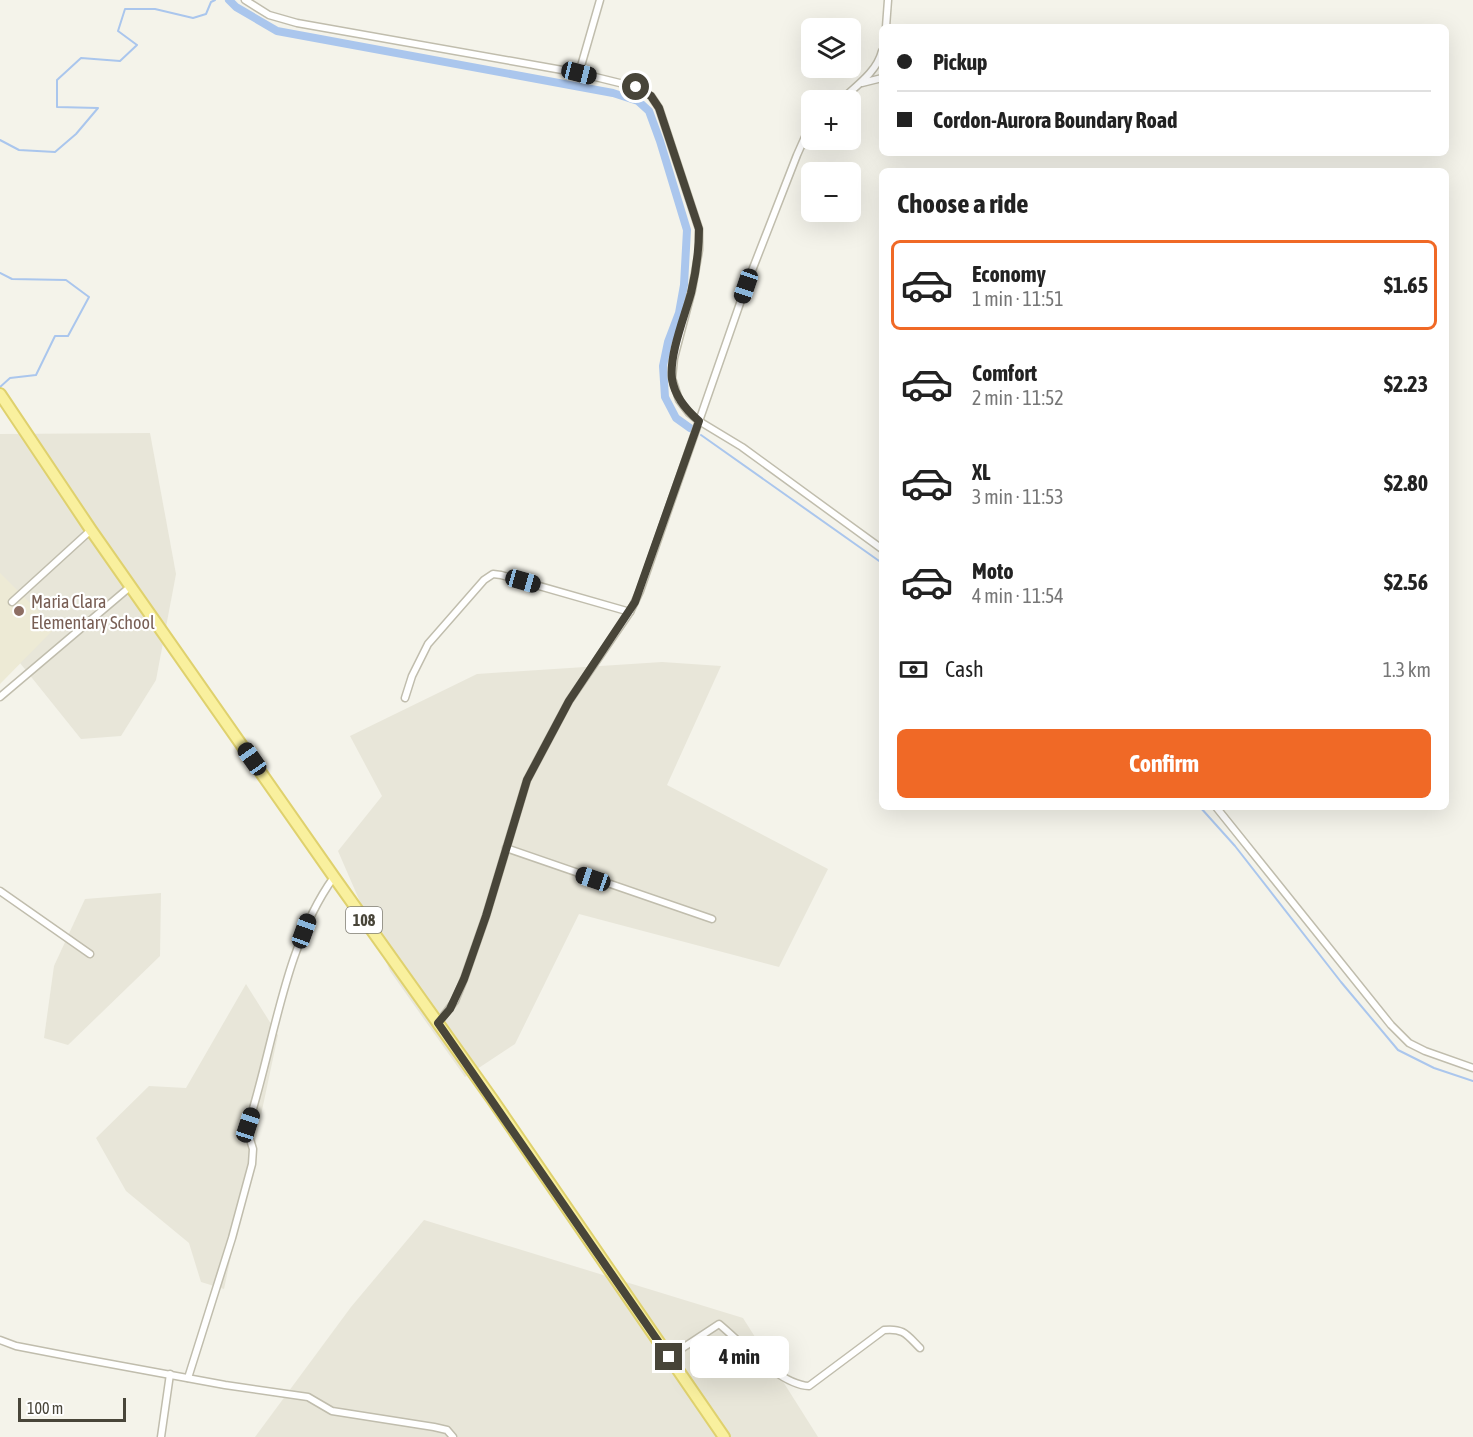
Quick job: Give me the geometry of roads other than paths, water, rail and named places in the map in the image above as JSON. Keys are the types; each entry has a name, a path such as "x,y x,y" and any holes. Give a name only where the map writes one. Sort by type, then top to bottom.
{"main road":[{"name":"108","path":"3,398 91,530 438,1023 724,1437"}],"street":[{"path":"245,0 269,15 297,23 579,73 644,91 651,96 663,119 699,229 699,250 692,290 674,358 672,378 679,400 699,421 742,447 879,547"},
{"path":"579,73 600,0"},
{"path":"886,24 888,0"},
{"path":"852,90 872,72 879,57"},
{"path":"858,84 879,79"},
{"path":"438,1023 458,995 486,916 527,780 569,701 630,612 640,591 750,276 801,146"},
{"path":"12,602 91,530"},
{"path":"405,698 412,676 428,644 489,576 501,575 630,612"},
{"path":"0,697 130,585"},
{"path":"1218,810 1397,1031 1409,1043 1425,1051 1473,1068"},
{"path":"506,849 712,919"},
{"path":"188,1378 232,1238 252,1164 253,1149 248,1125 262,1081 277,1012 311,913 334,877"},
{"path":"0,891 90,954"},
{"path":"669,1357 719,1324 766,1365 798,1385 809,1386 884,1330 903,1331 921,1348"},
{"path":"0,1340 16,1346 188,1378 308,1397 332,1411 434,1426 447,1430 453,1437"},
{"path":"160,1437 170,1374"}],"waterway":[{"path":"0,140 19,150 55,152 76,134 98,108 57,107 57,80 81,58 120,61 137,45 118,31 125,9 155,9 193,18 206,14 211,2 215,0"},
{"path":"229,0 236,7 277,31 613,93 638,101 649,111 687,230 684,285 679,313 668,342 663,366 665,397 676,418 690,428"},
{"path":"0,273 12,279 66,280 89,297 68,336 55,336 36,375 10,378 0,387"},
{"path":"701,435 879,561"},
{"path":"1203,810 1235,846 1341,982 1398,1050 1434,1068 1473,1081"}],"place":[{"name":"Maria Clara Elementary School","path":"19,611"}]}
